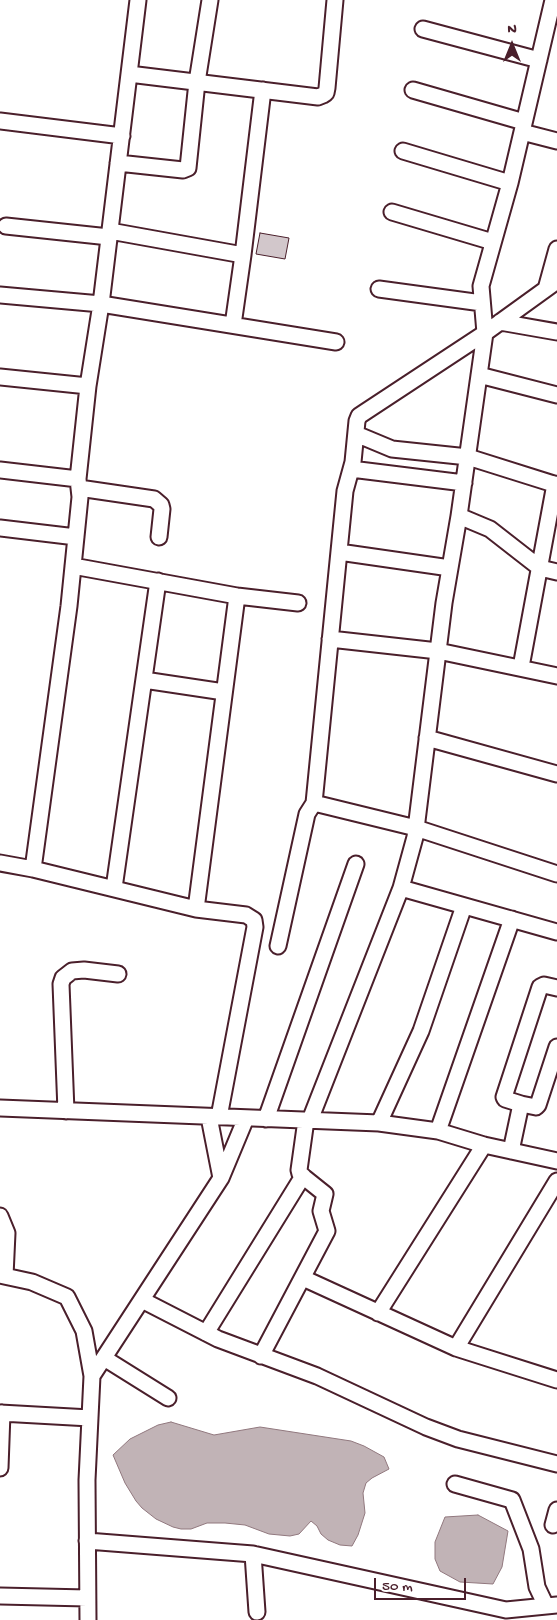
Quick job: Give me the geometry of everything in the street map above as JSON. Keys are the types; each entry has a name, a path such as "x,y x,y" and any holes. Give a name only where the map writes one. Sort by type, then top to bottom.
{"street":[{"path":"33,869 69,606 76,537 78,484 88,386 101,304 138,0"},
{"path":"118,163 183,170 188,168 197,82 210,0"},
{"path":"129,74 318,97 326,93 335,0"},
{"path":"261,1356 327,1229 321,1211 325,1194 298,1170 308,1120 401,888 416,828 438,651 485,333 481,286 510,183 552,1"},
{"path":"423,29 539,60"},
{"path":"232,325 243,255 263,90"},
{"path":"413,90 557,140"},
{"path":"0,121 122,136"},
{"path":"403,151 510,183"},
{"path":"392,212 493,242"},
{"path":"6,226 110,234 243,255"},
{"path":"278,946 307,814 314,803 345,491 351,470 359,416 485,333 552,285 557,249"},
{"path":"379,289 482,303"},
{"path":"0,294 101,304 336,342"},
{"path":"500,322 557,332"},
{"path":"479,375 557,394"},
{"path":"0,377 88,386"},
{"path":"356,434 392,448 468,458 556,484 521,667"},
{"path":"0,470 154,499 162,509 159,536"},
{"path":"351,470 464,483"},
{"path":"459,516 490,529 540,568 557,572"},
{"path":"0,528 76,537"},
{"path":"339,552 450,568"},
{"path":"73,566 237,596 298,603"},
{"path":"114,888 158,581"},
{"path":"196,909 237,596"},
{"path":"330,639 438,651 557,676"},
{"path":"144,680 224,692"},
{"path":"427,738 557,774"},
{"path":"314,803 416,828 557,874"},
{"path":"0,863 114,888 196,909 246,915 254,920 255,924 214,1117 221,1178"},
{"path":"266,1119 356,864"},
{"path":"401,888 557,932"},
{"path":"379,1123 421,1031 464,906"},
{"path":"438,1131 512,919"},
{"path":"66,1111 61,984 63,978 72,971 84,970 118,974"},
{"path":"557,988 544,985 540,987 504,1099 538,1106 557,1046"},
{"path":"511,1151 521,1104"},
{"path":"0,1108 379,1123 438,1131 484,1145 557,1161"},
{"path":"92,1376 221,1178 246,1118"},
{"path":"378,1313 484,1145"},
{"path":"206,1333 303,1176"},
{"path":"456,1348 557,1181"},
{"path":"0,1216 7,1233 2,1275 32,1282 67,1297 84,1330 92,1376 87,1480 88,1620"},
{"path":"303,1278 456,1348 557,1380"},
{"path":"142,1300 226,1343 316,1376 426,1427 450,1436 557,1464"},
{"path":"104,1358 168,1398"},
{"path":"0,1468 1,1413 90,1418"},
{"path":"87,1541 254,1554 507,1615 551,1606 537,1587 531,1549 512,1500 455,1484"},
{"path":"553,1525 557,1510"},
{"path":"254,1554 257,1612"},
{"path":"0,1596 87,1598"}],"shaded area":[{"path":"171,1422 214,1435 260,1427 351,1441 384,1457 389,1469 366,1483 363,1493 365,1513 358,1535 352,1546 340,1545 328,1540 311,1521 299,1534 290,1536 269,1534 245,1525 225,1523 207,1523 191,1529 181,1529 156,1519 142,1508 125,1483 113,1455 130,1439 158,1425"},
{"path":"478,1515 508,1531 502,1567 493,1584 460,1582 440,1571 435,1559 435,1542 445,1517"}],"building":[{"path":"260,233 289,238 285,259 256,254"}]}
